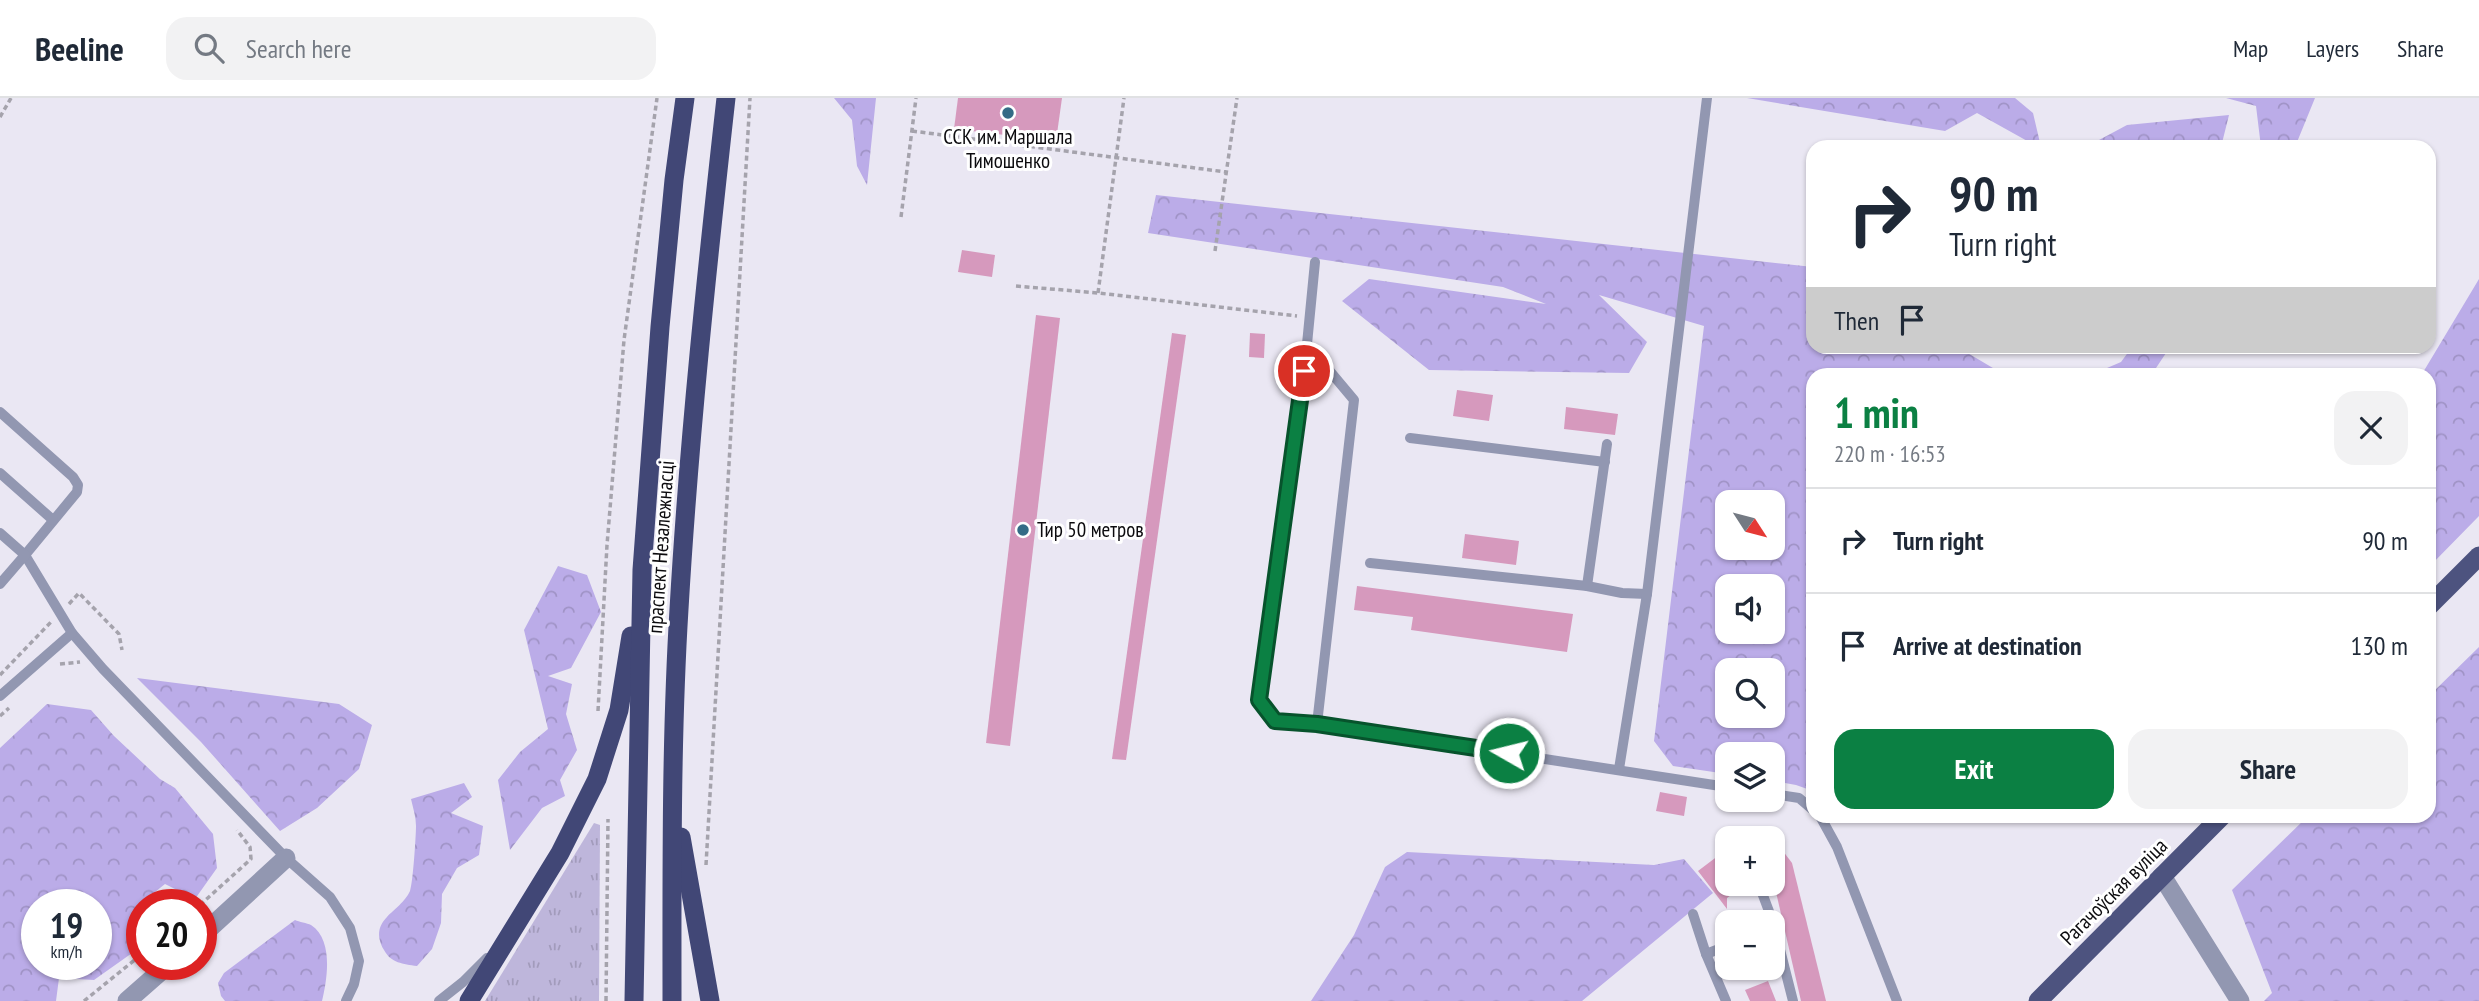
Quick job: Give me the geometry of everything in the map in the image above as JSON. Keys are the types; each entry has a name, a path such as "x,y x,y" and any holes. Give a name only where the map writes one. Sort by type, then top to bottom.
{"highway":[{"name":"праспект Незалежнасці","path":"634,1001 642,569 660,327 685,98"},
{"name":"праспект Незалежнасці","path":"671,1001 672,785 679,610 696,370 726,98"},
{"path":"469,1001 560,853 597,779 619,710 642,569"},
{"path":"672,785 710,1001"}],"main road":[{"path":"2436,599 2479,556"},
{"name":"Рагачоўская вуліца","path":"2038,1001 2215,823"}],"street":[{"path":"217,921 286,858"},
{"path":"2162,876 2240,1001"},
{"path":"127,1001 151,980"}],"lane":[{"path":"1619,769 1647,594 1707,98"},
{"path":"1315,262 1307,344 1259,700 1275,721 1317,724 1715,785"},
{"path":"1307,344 1354,400 1317,724"},
{"path":"0,412 73,477 78,485 77,492 0,584"},
{"path":"1410,438 1605,462"},
{"path":"1587,586 1608,444"},
{"path":"0,473 53,520"},
{"path":"0,533 26,555 72,633 103,669 286,858 330,897 350,928 359,961 354,984 346,1001"},
{"path":"1370,563 1647,594"},
{"path":"0,696 72,633"},
{"path":"1785,796 1799,798 1806,804"},
{"path":"1824,823 1837,847 1897,1001"},
{"path":"1693,914 1726,1001"},
{"path":"439,1001 478,967 516,924"},
{"path":"1706,954 1715,951"},
{"path":"1785,971 1793,1001"}],"path":[{"path":"0,117 12,98"},
{"path":"598,712 608,533 624,340 657,98"},
{"path":"706,873 750,98"},
{"path":"901,217 916,98"},
{"path":"1098,293 1124,98"},
{"path":"1215,251 1237,98"},
{"path":"912,131 1226,172"},
{"path":"1016,286 1309,318"},
{"path":"59,664 81,662"},
{"path":"0,716 10,707"},
{"path":"606,1001 608,820"},
{"path":"217,890 251,859 250,847 235,828"},
{"path":"84,1001 126,967"}],"green space":[{"path":"834,98 876,98 867,185 857,166 852,120"},
{"path":"1747,98 2015,98 2033,113 2039,140 2025,140 1977,113 1945,131"},
{"path":"2226,98 2315,98 2298,140 2260,140 2256,106"},
{"path":"2229,115 2223,140 2099,140 2127,125"},
{"path":"1156,195 1806,266 1806,354 1969,354 1993,368 1806,368 1806,789 1785,783 1785,742 1715,742 1715,772 1673,766 1654,741 1704,326 1599,295 1647,342 1629,373 1429,370 1342,301 1369,279 1546,304 1503,287 1148,233"},
{"path":"2479,279 2479,516 2436,560 2436,368 2426,368"},
{"path":"2127,354 2165,354 2156,368 2107,368 2121,362"},
{"path":"558,566 587,575 601,612 571,668 548,676 572,684 566,714 577,750 560,780 565,796 542,808 510,850 498,780 520,752 548,729 524,630"},
{"path":"2479,647 2479,1001 2264,1001 2272,993 2232,890 2301,823 2436,823 2436,689"},
{"path":"137,678 339,704 372,725 359,769 317,808 280,831 201,742"},
{"path":"47,704 91,710 114,736 160,779 175,788 213,834 217,868 202,889 175,889 165,884 159,889 126,889 126,957 112,967 112,889 21,889 21,980 59,980 56,1001 0,1001 0,748"},
{"path":"464,783 472,797 451,813 483,826 479,855 457,868 442,894 441,923 432,949 417,966 398,962 390,958 384,950 379,931 387,917 410,891 416,826 411,799"},
{"path":"594,823 600,825 599,1001 485,1001"},
{"path":"1407,852 1654,865 1684,859 1713,893 1582,1001 1311,1001 1354,935 1385,867"},
{"path":"295,920 311,925 323,940 327,961 322,1001 225,1001 218,983 224,973"}],"building":[{"name":"ССК им. Маршала Тимошенко","path":"958,98 1062,98 1056,141 954,129"},
{"path":"962,250 995,255 992,277 958,272"},
{"name":"Тир 50 метров","path":"1036,315 1060,318 1010,746 986,743"},
{"path":"1172,333 1186,335 1126,760 1112,759"},
{"path":"1250,333 1265,334 1264,358 1249,357"},
{"path":"1457,390 1493,395 1489,421 1453,416"},
{"path":"1566,407 1618,414 1615,435 1564,429"},
{"path":"1465,534 1519,541 1516,565 1462,558"},
{"path":"1357,586 1573,614 1567,652 1411,630 1413,617 1354,610"},
{"path":"1660,792 1687,797 1684,816 1656,811"},
{"path":"1785,854 1792,863 1826,1001 1801,1001 1785,931 1785,910 1780,910 1777,896 1785,896"},
{"path":"1715,858 1715,893 1698,871"},
{"path":"1717,896 1730,896 1727,898 1727,909"},
{"path":"1768,981 1776,1001 1750,1001 1745,990"}],"place":[{"name":"ССК им. Маршала Тимошенко","path":"1008,113"},
{"name":"Тир 50 метров","path":"1023,530"}],"route":[{"path":"1304,371 1259,700 1275,721 1317,724 1509,753"}]}
